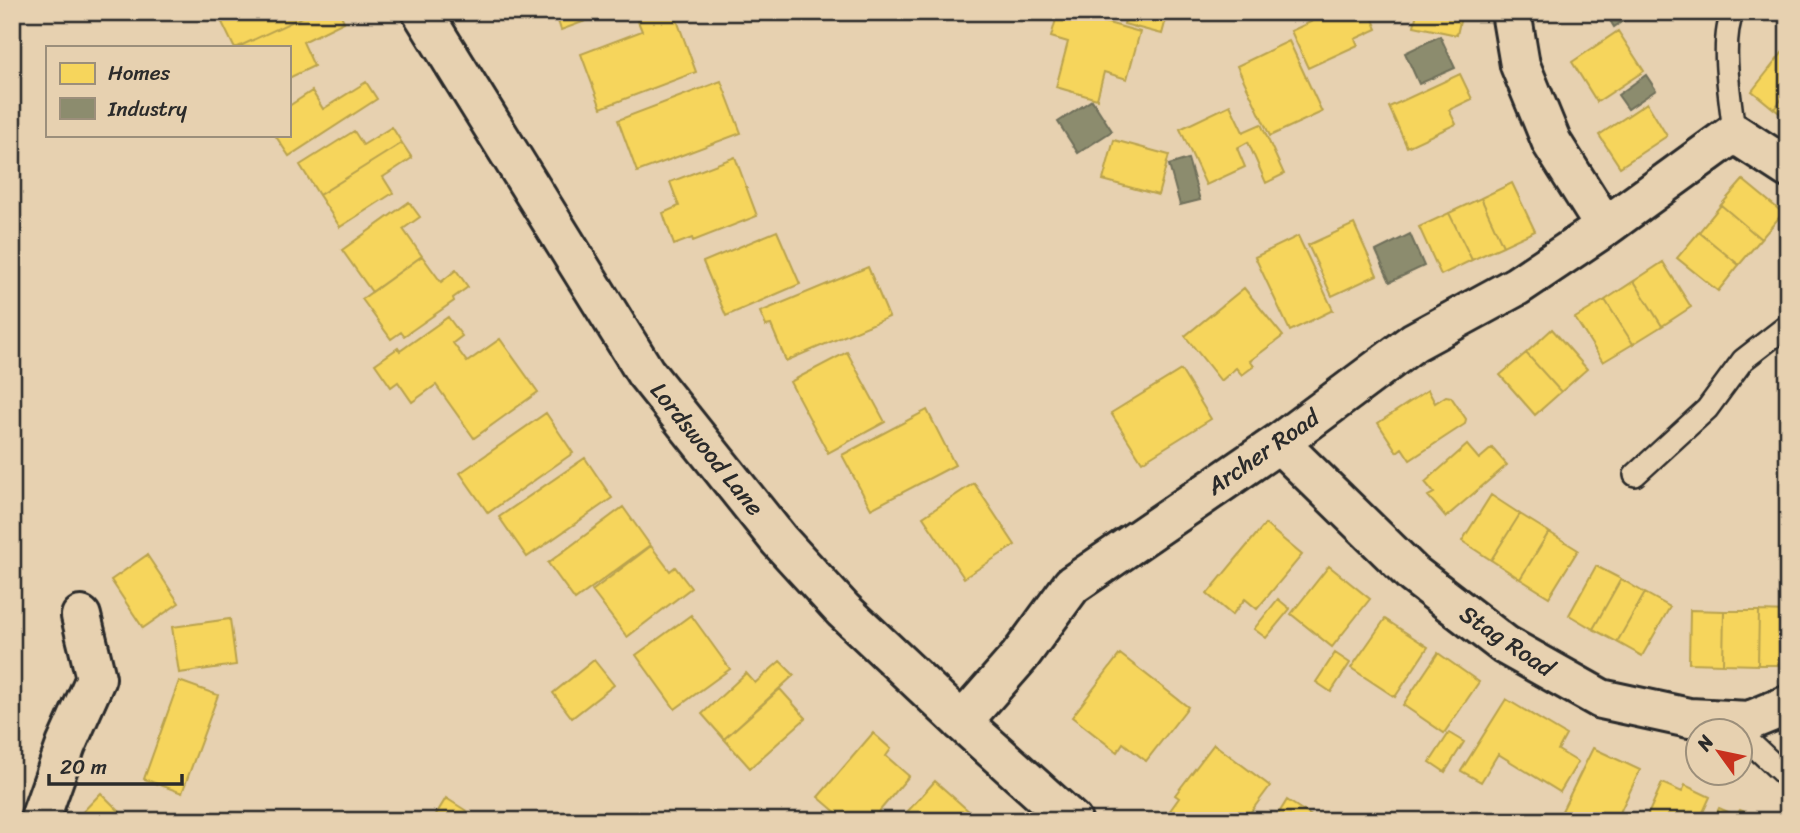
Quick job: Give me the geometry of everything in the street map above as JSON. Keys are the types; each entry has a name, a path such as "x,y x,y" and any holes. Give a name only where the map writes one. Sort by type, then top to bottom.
{"street":[{"name":"Lordswood Lane","path":"422,12 645,372 779,540 844,610 1072,821"},
{"path":"1511,12 1520,65 1552,144 1605,227"},
{"name":"Archer Road","path":"962,722 1020,656 1072,585 1279,443 1414,342 1517,286 1605,227 1734,133"},
{"path":"1734,133 1788,168"},
{"name":"Stag Road","path":"1279,443 1413,574 1505,645 1601,699 1689,718"},
{"path":"39,821 66,745 96,678 81,617"},
{"name":"Stag Road","path":"1755,719 1788,705"}],"lane":[{"path":"1733,12 1729,20 1727,68 1734,133"},
{"path":"1635,475 1707,409 1743,360 1788,326"},
{"path":"1755,748 1788,778"}],"building: Homes":[{"path":"217,12 313,12 240,46 234,46"},
{"path":"313,12 340,12 344,22 303,42 314,66 290,78 290,46 240,46"},
{"path":"555,12 610,12 561,30"},
{"path":"656,12 674,12 696,72 601,108 581,54 642,31 637,19"},
{"path":"1058,12 1069,12 1140,32 1127,79 1104,72 1097,99 1056,87 1068,42 1051,37"},
{"path":"1127,12 1168,12 1162,34 1124,24"},
{"path":"1332,12 1370,12 1377,29 1355,39 1358,45 1308,68 1291,31"},
{"path":"1417,12 1462,12 1457,35 1414,26"},
{"path":"1618,31 1644,71 1597,102 1572,62"},
{"path":"1289,41 1322,112 1270,136 1237,66"},
{"path":"1786,48 1788,91 1774,109 1752,91"},
{"path":"1460,74 1472,99 1449,110 1456,124 1407,147 1389,107"},
{"path":"721,81 741,133 637,172 618,120"},
{"path":"366,82 377,99 289,156 276,136 290,136 290,105 312,91 323,109"},
{"path":"1788,91 1788,119 1774,109"},
{"path":"1647,103 1667,136 1620,167 1599,135"},
{"path":"1230,105 1243,132 1261,124 1284,174 1266,183 1248,142 1237,148 1245,167 1206,185 1180,129"},
{"path":"392,127 402,143 319,195 300,165 354,131 363,145"},
{"path":"1114,140 1169,155 1158,195 1103,180"},
{"path":"402,143 412,158 383,177 393,193 340,227 319,195"},
{"path":"735,157 757,216 693,241 692,238 674,245 663,213 679,206 670,182"},
{"path":"1743,180 1783,213 1761,239 1721,205"},
{"path":"1512,183 1535,231 1503,246 1481,198"},
{"path":"1481,198 1503,246 1472,260 1449,213"},
{"path":"409,202 420,217 403,229 422,256 372,292 342,250"},
{"path":"1721,205 1761,239 1739,265 1699,232"},
{"path":"1449,213 1472,260 1441,275 1419,227"},
{"path":"1354,224 1377,275 1332,296 1308,245"},
{"path":"777,231 800,284 726,316 703,262"},
{"path":"1699,232 1739,265 1718,291 1677,258"},
{"path":"1298,236 1333,310 1290,331 1255,257"},
{"path":"422,256 441,282 456,270 468,287 453,298 454,301 404,336 401,332 391,339 362,299"},
{"path":"1663,262 1691,307 1662,326 1634,281"},
{"path":"868,267 889,317 786,361 771,325 766,326 760,312"},
{"path":"1634,281 1662,326 1633,344 1605,300"},
{"path":"1244,288 1283,336 1250,361 1254,366 1242,375 1236,368 1221,381 1185,336"},
{"path":"1605,300 1633,344 1603,362 1575,318"},
{"path":"448,317 462,336 453,343 467,362 500,339 538,392 474,438 436,385 412,402 398,382 391,387 375,364 398,348 400,351"},
{"path":"1552,329 1587,369 1561,392 1526,353"},
{"path":"847,352 885,422 828,453 790,382"},
{"path":"1526,353 1561,392 1535,415 1500,375"},
{"path":"1181,370 1211,419 1142,462 1111,413"},
{"path":"1428,390 1435,403 1446,396 1451,397 1466,419 1465,424 1410,460 1402,448 1397,452 1378,423"},
{"path":"927,410 955,465 871,509 842,455"},
{"path":"546,413 573,453 488,513 460,473"},
{"path":"1467,445 1479,459 1492,448 1507,465 1446,517 1428,496 1434,493 1425,482"},
{"path":"585,458 612,498 527,557 499,517"},
{"path":"974,483 1015,545 964,578 923,517"},
{"path":"1491,495 1520,514 1491,560 1462,541"},
{"path":"623,507 650,545 575,600 548,563"},
{"path":"1520,514 1549,532 1520,579 1491,560"},
{"path":"1265,524 1302,555 1257,609 1245,599 1232,615 1207,594"},
{"path":"1549,532 1578,550 1549,597 1520,579"},
{"path":"651,546 670,571 675,567 691,588 627,637 592,591"},
{"path":"147,555 179,603 143,628 111,580"},
{"path":"1329,566 1370,599 1332,647 1291,614"},
{"path":"1596,566 1621,579 1593,629 1569,615"},
{"path":"1621,579 1645,593 1617,642 1593,629"},
{"path":"1645,593 1670,607 1642,656 1617,642"},
{"path":"1278,599 1290,609 1266,638 1254,629"},
{"path":"1690,610 1724,611 1723,664 1689,663"},
{"path":"1724,611 1759,611 1758,665 1723,664"},
{"path":"1759,611 1788,612 1788,665 1758,665"},
{"path":"691,615 730,669 675,709 636,655"},
{"path":"230,619 236,665 179,673 172,627"},
{"path":"1385,619 1428,647 1395,697 1351,668"},
{"path":"1335,653 1350,663 1331,692 1316,682"},
{"path":"1438,653 1479,682 1444,733 1403,705"},
{"path":"1120,654 1188,707 1146,761 1123,743 1117,752 1072,717"},
{"path":"594,660 614,685 572,718 553,693"},
{"path":"780,661 794,675 724,739 702,714 746,673 755,683"},
{"path":"179,681 218,695 182,793 144,779"},
{"path":"780,689 806,718 750,768 724,739"},
{"path":"1506,699 1566,735 1558,750 1578,762 1560,792 1498,754 1481,782 1461,771"},
{"path":"873,733 891,749 886,756 909,776 871,821 846,821 818,797"},
{"path":"1449,733 1464,742 1445,772 1430,762"},
{"path":"1214,744 1270,786 1244,821 1181,821 1169,812 1179,798 1175,795"},
{"path":"1593,748 1640,770 1616,821 1598,813 1594,821 1558,819"},
{"path":"935,781 980,821 899,821"},
{"path":"1662,783 1682,792 1685,785 1685,788 1691,788 1710,797 1699,821 1645,821"},
{"path":"101,793 129,821 74,821"},
{"path":"446,798 473,815 470,821 432,821"},
{"path":"1287,800 1319,821 1274,821"},
{"path":"1719,808 1737,816 1740,810 1766,821 1713,821"}],"building: Industry":[{"path":"1605,12 1636,12 1614,27"},
{"path":"1440,36 1455,68 1419,84 1405,53"},
{"path":"1646,75 1656,90 1628,109 1618,95"},
{"path":"1092,100 1112,131 1078,153 1058,122"},
{"path":"1188,159 1200,200 1180,205 1169,165"},
{"path":"1410,234 1424,266 1390,282 1376,251"}]}
